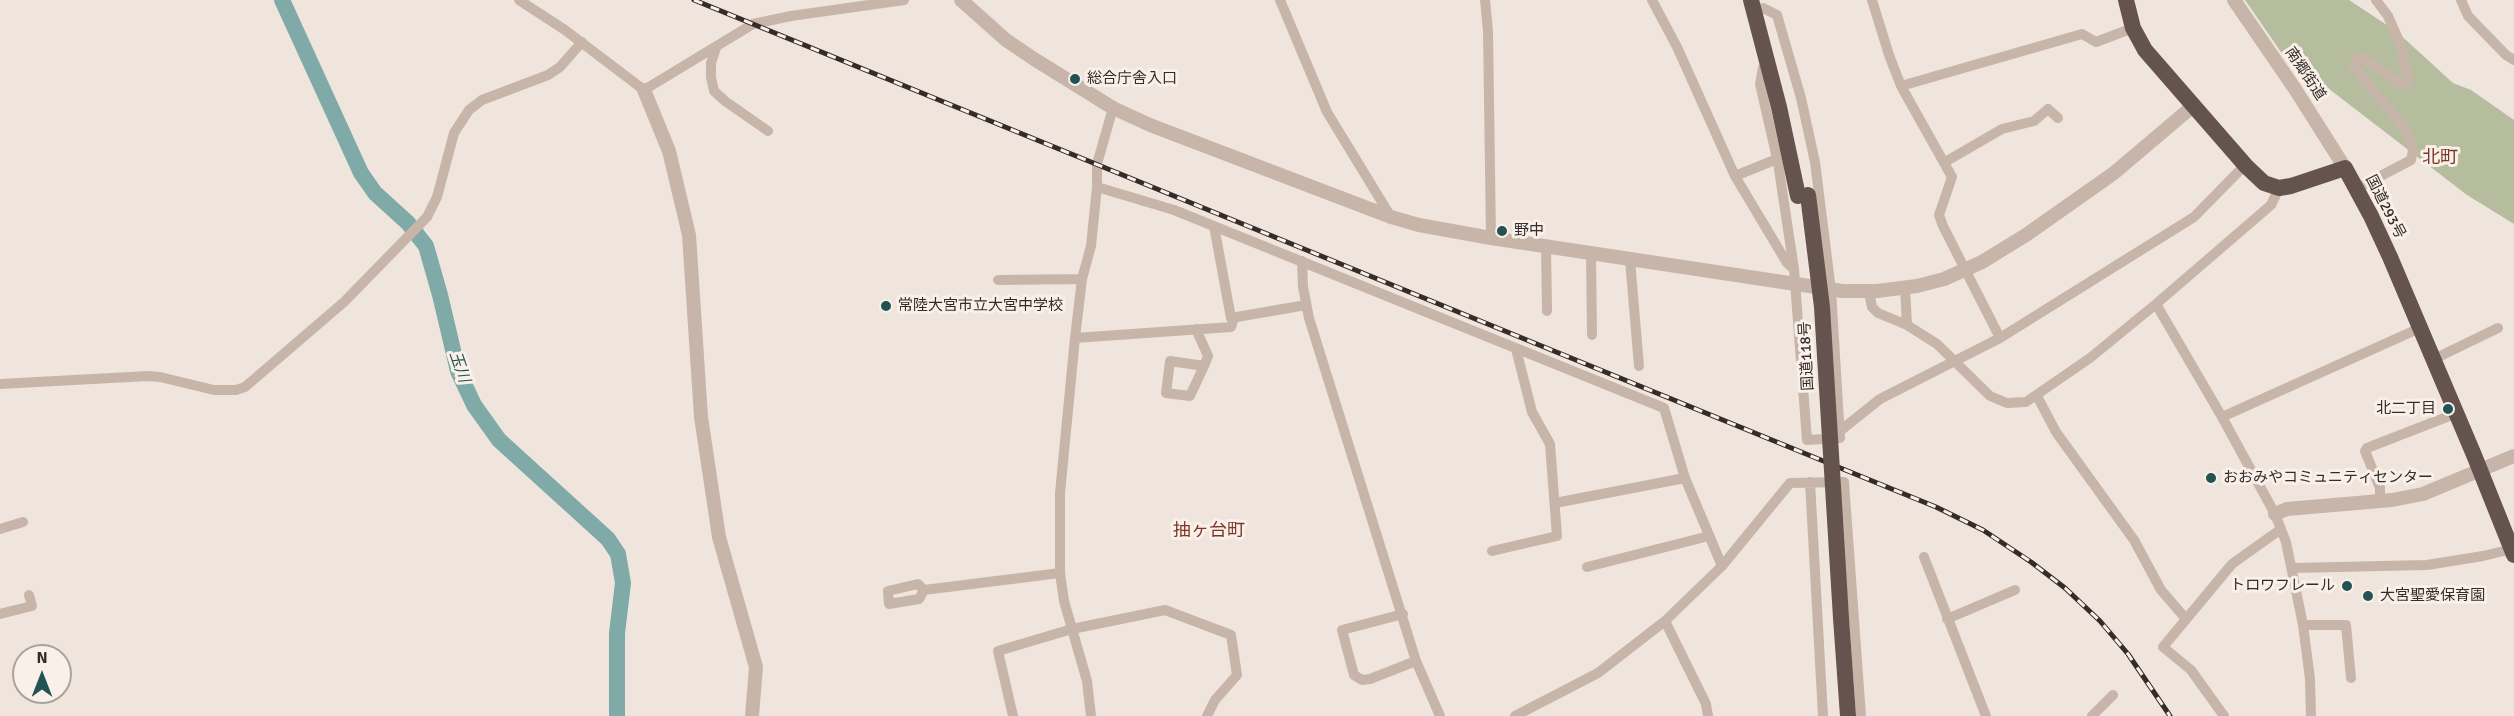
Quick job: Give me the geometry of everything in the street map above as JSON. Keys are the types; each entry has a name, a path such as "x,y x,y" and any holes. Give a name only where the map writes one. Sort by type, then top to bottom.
{"highway":[{"path":"2126,0 2133,28 2145,50 2245,165 2264,183 2279,188"},
{"name":"国道118号","path":"1758,3 1768,64 1803,195"},
{"name":"国道118号","path":"1758,3 1789,102 1803,195 1835,618 1837,716"},
{"name":"国道293号","path":"2279,188 2307,182 2345,168 2390,256 2513,549"},
{"name":"国道118号","path":"1835,618 1848,716"}],"street":[{"path":"519,0 582,42 644,90 669,151 689,235 701,417 719,537 756,667 752,716"},
{"path":"644,90 753,24 904,0"},
{"path":"961,0 1006,40 1113,108 1150,125 1391,217 1438,229 1491,238 1831,290 1869,292 1905,288 1944,279 1966,269 2026,235 2114,173 2193,106"},
{"path":"1280,0 1327,112 1357,165 1388,208 1391,217"},
{"path":"1485,0 1488,31 1491,238"},
{"path":"1652,0 1677,47 1734,176 1787,263 1794,269"},
{"path":"1872,0 1891,62 1901,86 1952,177 1939,215 1942,226 2000,338"},
{"name":"南郷街道","path":"2234,0 2295,89 2345,168"},
{"path":"2356,189 2411,160 2413,151 2407,133 2354,67 2357,58 2362,58 2402,84 2408,84 2409,81 2400,41 2388,16 2376,0"},
{"path":"2461,0 2468,16 2506,55 2514,60"},
{"path":"1758,3 1777,15 1802,98 1815,162 1831,290 1840,438 1807,440 1796,284 1777,159 1760,84 1763,67 1768,64"},
{"path":"1901,86 2082,34 2096,42 2133,28"},
{"path":"0,384 148,376 214,390 236,390 245,387 344,302 427,217 437,197 454,133 469,110 482,100 548,75 560,67 582,42"},
{"path":"716,48 711,63 714,91 768,131"},
{"path":"1091,716 1087,681 1064,601 1060,573 1060,493 1082,279 1091,246 1097,164 1113,108"},
{"path":"1945,162 2002,129 2034,121 2048,109 2058,118"},
{"path":"1734,176 1777,159"},
{"path":"1840,431 1880,399 2000,338 2194,217 2245,165"},
{"path":"1097,187 1174,210 1664,408 1685,478 1722,566"},
{"path":"1869,292 1872,308 1878,313 1907,325 1936,344 1982,389 1997,400 2017,404 2037,396 2090,358 2156,304 2271,205 2279,188"},
{"path":"1214,226 1231,318 1234,318"},
{"path":"1546,246 1547,311"},
{"path":"1591,253 1592,335"},
{"path":"1630,260 1639,366"},
{"path":"1302,261 1306,304 1416,661 1440,716"},
{"path":"998,280 1082,279"},
{"path":"1905,288 1907,325"},
{"path":"1234,318 1306,304"},
{"path":"2156,304 2222,417 2281,529 2293,568 2303,625 2310,679 2311,716"},
{"path":"1075,338 1231,327 1234,318"},
{"path":"2222,417 2420,328"},
{"path":"2434,359 2498,328"},
{"path":"1196,329 1208,356 1204,366"},
{"path":"1492,551 1557,536 1550,444 1532,412 1516,349"},
{"path":"2037,396 2056,432 2134,540 2161,590 2186,619"},
{"path":"2380,501 2380,488 2365,451 2367,448 2457,413"},
{"path":"2275,514 2287,509 2380,501 2423,494 2514,456"},
{"path":"1554,503 1685,478"},
{"path":"1810,482 1823,716"},
{"path":"1515,716 1598,673 1665,621 1722,566 1790,483 1844,482 1861,716"},
{"path":"0,529 23,522"},
{"path":"2224,716 2192,670 2163,647 2232,564 2281,529"},
{"path":"1587,567 1709,536"},
{"path":"2293,568 2427,565 2513,549"},
{"path":"1924,557 1986,716"},
{"path":"924,590 1060,573"},
{"path":"1947,619 2015,590"},
{"path":"0,614 32,606 29,596"},
{"path":"1013,716 998,651 1072,629 1165,610 1231,635 1237,675 1215,700 1207,716"},
{"path":"1402,614 1342,630 1354,675 1362,680 1370,679 1416,661"},
{"path":"1665,621 1706,704 1708,716"},
{"path":"2303,625 2346,625 2351,678"},
{"path":"2092,716 2113,695"}],"green space":[{"path":"2245,0 2349,0 2396,31 2453,83 2471,90 2514,120 2514,224 2467,195 2281,52"}],"waterway":[{"name":"玉川","path":"282,0 361,173 375,193 408,223 426,246 458,371 474,405 499,440 608,539 618,554 623,583 617,633 617,716"}],"railway":[{"path":"694,0 1936,507 1983,530 2065,588 2100,621 2128,654 2170,716"}],"place":[{"name":"総合庁舎入口","path":"1075,79"},
{"name":"野中","path":"1502,231"},
{"name":"常陸大宮市立大宮中学校","path":"886,306"},
{"name":"北二丁目","path":"2448,409"},
{"name":"おおみやコミュニティセンター","path":"2211,478"},
{"name":"トロワフレール","path":"2347,586"},
{"name":"大宮聖愛保育園","path":"2368,596"}],"district":[{"name":"北町","path":"2440,158"},
{"name":"抽ヶ台町","path":"1209,531"}]}
